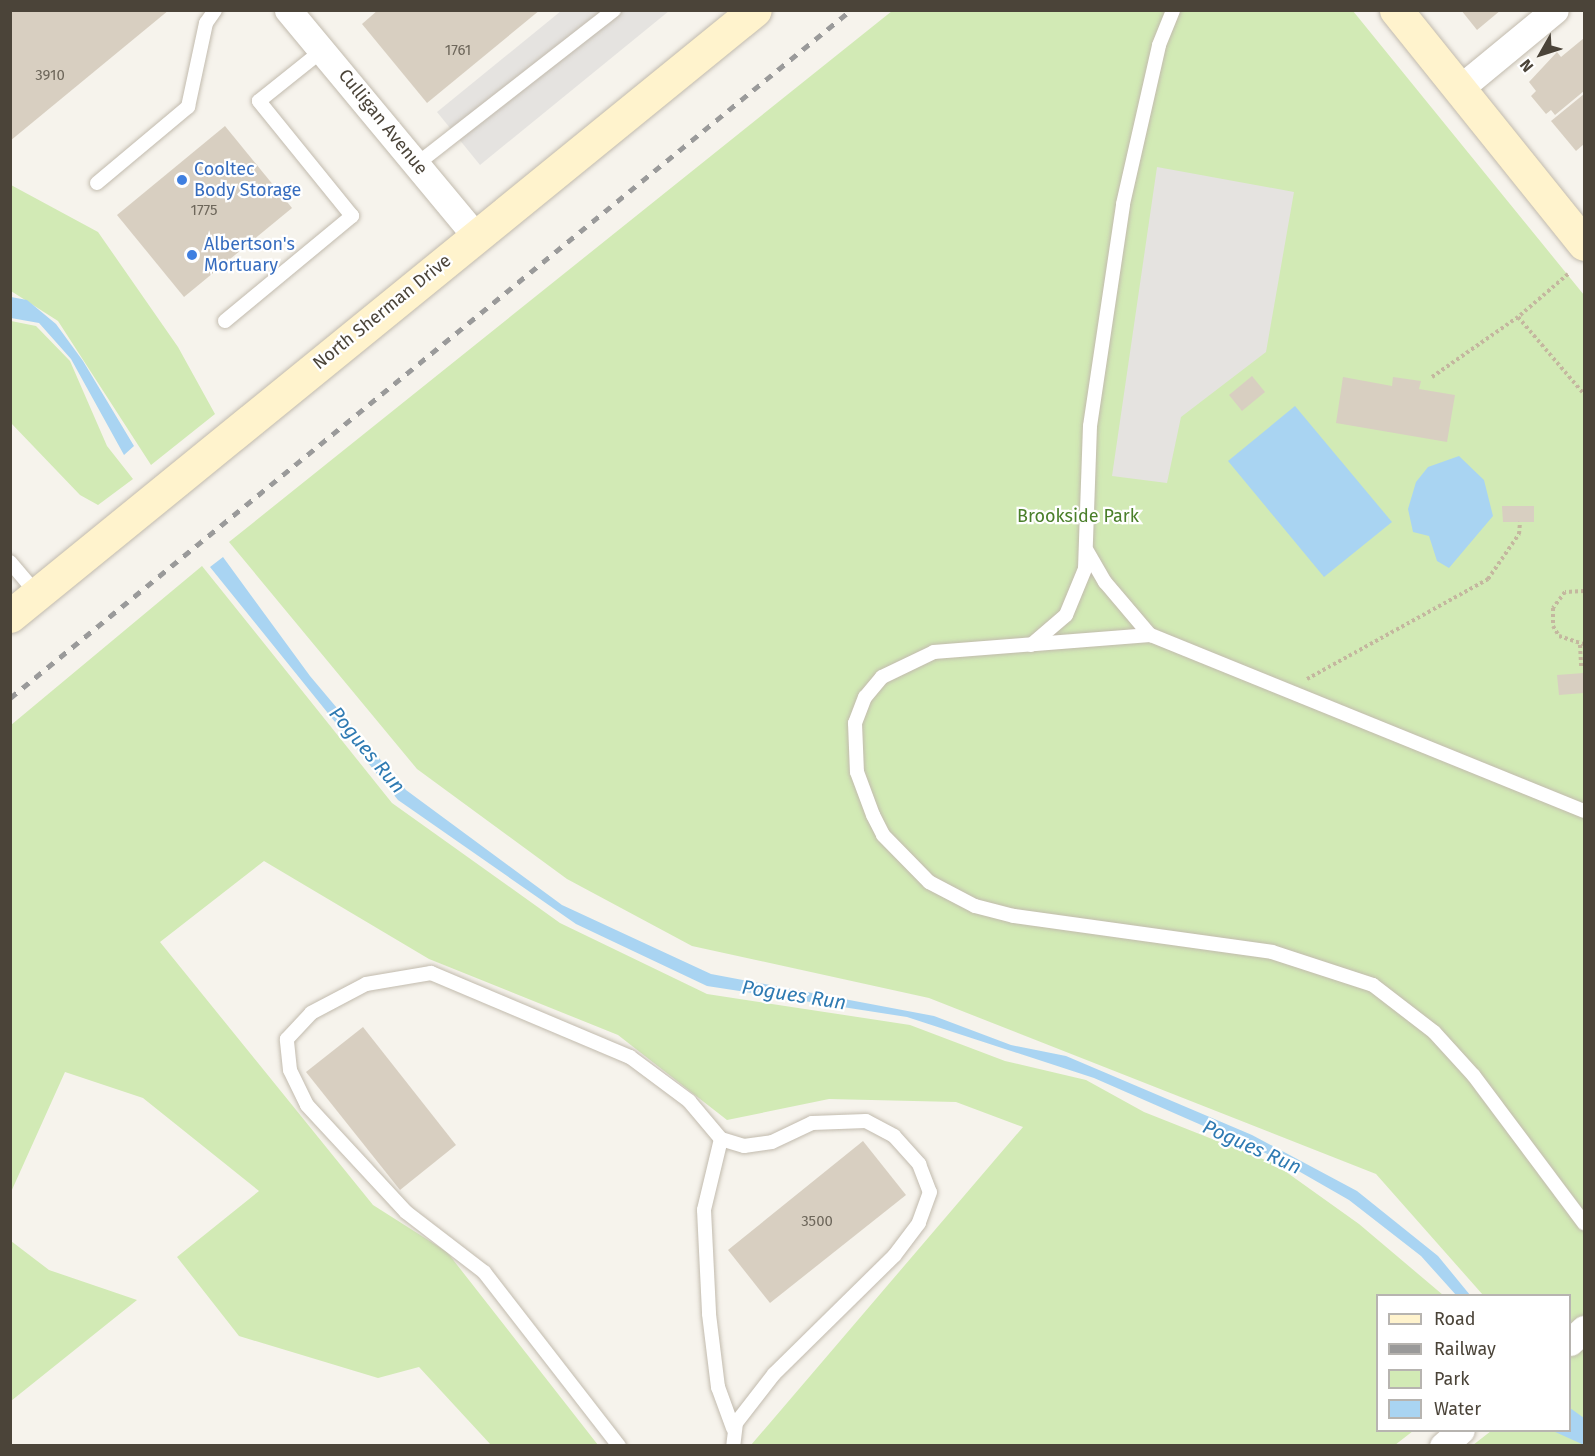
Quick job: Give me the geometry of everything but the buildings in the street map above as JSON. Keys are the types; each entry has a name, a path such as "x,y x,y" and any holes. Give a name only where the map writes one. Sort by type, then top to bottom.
{"main road":[{"name":"North Sherman Drive","path":"10,616 475,235 755,10"},
{"path":"1396,10 1584,244"}],"street":[{"path":"1459,89 1555,10"},
{"name":"Culligan Avenue","path":"292,12 475,235"},
{"path":"1571,1340 1584,1329"},
{"path":"1443,1446 1460,1432"}],"lane":[{"path":"97,183 188,106 206,22 215,10"},
{"path":"417,164 614,10"},
{"path":"1030,646 1066,615 1085,569 1090,426 1123,204 1159,45 1173,10"},
{"path":"225,321 352,216 259,101 323,50"},
{"path":"1086,548 1105,582 1150,635"},
{"path":"10,562 37,594"},
{"path":"1584,811 1287,688 1150,635 934,652 882,677 865,697 854,731 857,772 883,835 900,855 929,882 975,906 1024,918 1272,952 1374,985 1434,1032 1474,1076 1584,1223"},
{"path":"619,1446 484,1272 406,1212 307,1105 290,1070 286,1039 311,1013 366,984 431,973 630,1057 689,1101 721,1139 744,1146 772,1142 812,1123 866,1121 894,1136 919,1164 930,1192 919,1222 894,1256 774,1374 733,1428"},
{"path":"721,1139 704,1210 708,1314 718,1387 733,1428 733,1446"}],"path":[{"path":"1432,377 1518,316 1568,274"},
{"path":"1518,316 1584,394"},
{"path":"1287,688 1358,656 1488,579 1519,534 1520,522"},
{"path":"1581,667 1582,644 1559,636 1553,608 1565,592 1584,591"}],"green space":[{"name":"Brookside Park","path":"892,11 1353,11 1584,295 1584,1445 1473,1445 1490,1432 1571,1432 1571,1294 1482,1294 1376,1174 929,998 692,946 567,879 417,769 229,542"},
{"path":"11,185 98,232 178,347 215,414 151,465 58,321 11,291"},
{"path":"11,321 36,326 70,361 107,446 133,479 98,505 80,495 11,423"},
{"path":"202,566 392,803 560,923 707,994 910,1025 1005,1061 1086,1080 1144,1112 1275,1164 1359,1224 1442,1294 1376,1294 1376,1432 1412,1432 1395,1445 751,1445 1023,1127 956,1102 829,1099 727,1120 618,1035 429,959 264,861 160,942 373,1205 447,1252 598,1445 491,1445 419,1367 378,1378 239,1336 177,1257 259,1191 143,1098 65,1072 11,1192 11,725"},
{"path":"11,1241 49,1270 137,1300 11,1401"}],"shaded area":[{"path":"561,11 669,11 480,165 437,112"},
{"path":"1157,167 1294,192 1266,352 1181,417 1167,483 1112,476"}],"water":[{"path":"11,297 27,300 56,324 83,361 134,446 124,455 71,359 39,323 11,318"},
{"path":"1295,406 1392,522 1324,577 1228,461"},
{"path":"1459,456 1484,480 1493,516 1449,568 1437,561 1429,536 1413,532 1408,509 1416,482 1428,467"},
{"name":"Pogues Run","path":"223,557 310,676 406,790 562,905 711,974 934,1016 1011,1045 1066,1056 1252,1135 1357,1191 1438,1256 1469,1294 1455,1294 1421,1256 1349,1200 1274,1157 1094,1078 907,1017 707,986 576,924 398,800 210,567"},
{"path":"1571,1409 1584,1418 1584,1445 1555,1432 1571,1432"}],"railway":[{"path":"10,698 851,10"}],"place":[{"name":"Cooltec Body Storage","path":"182,180"},
{"name":"Albertson's Mortuary","path":"192,255"}]}
